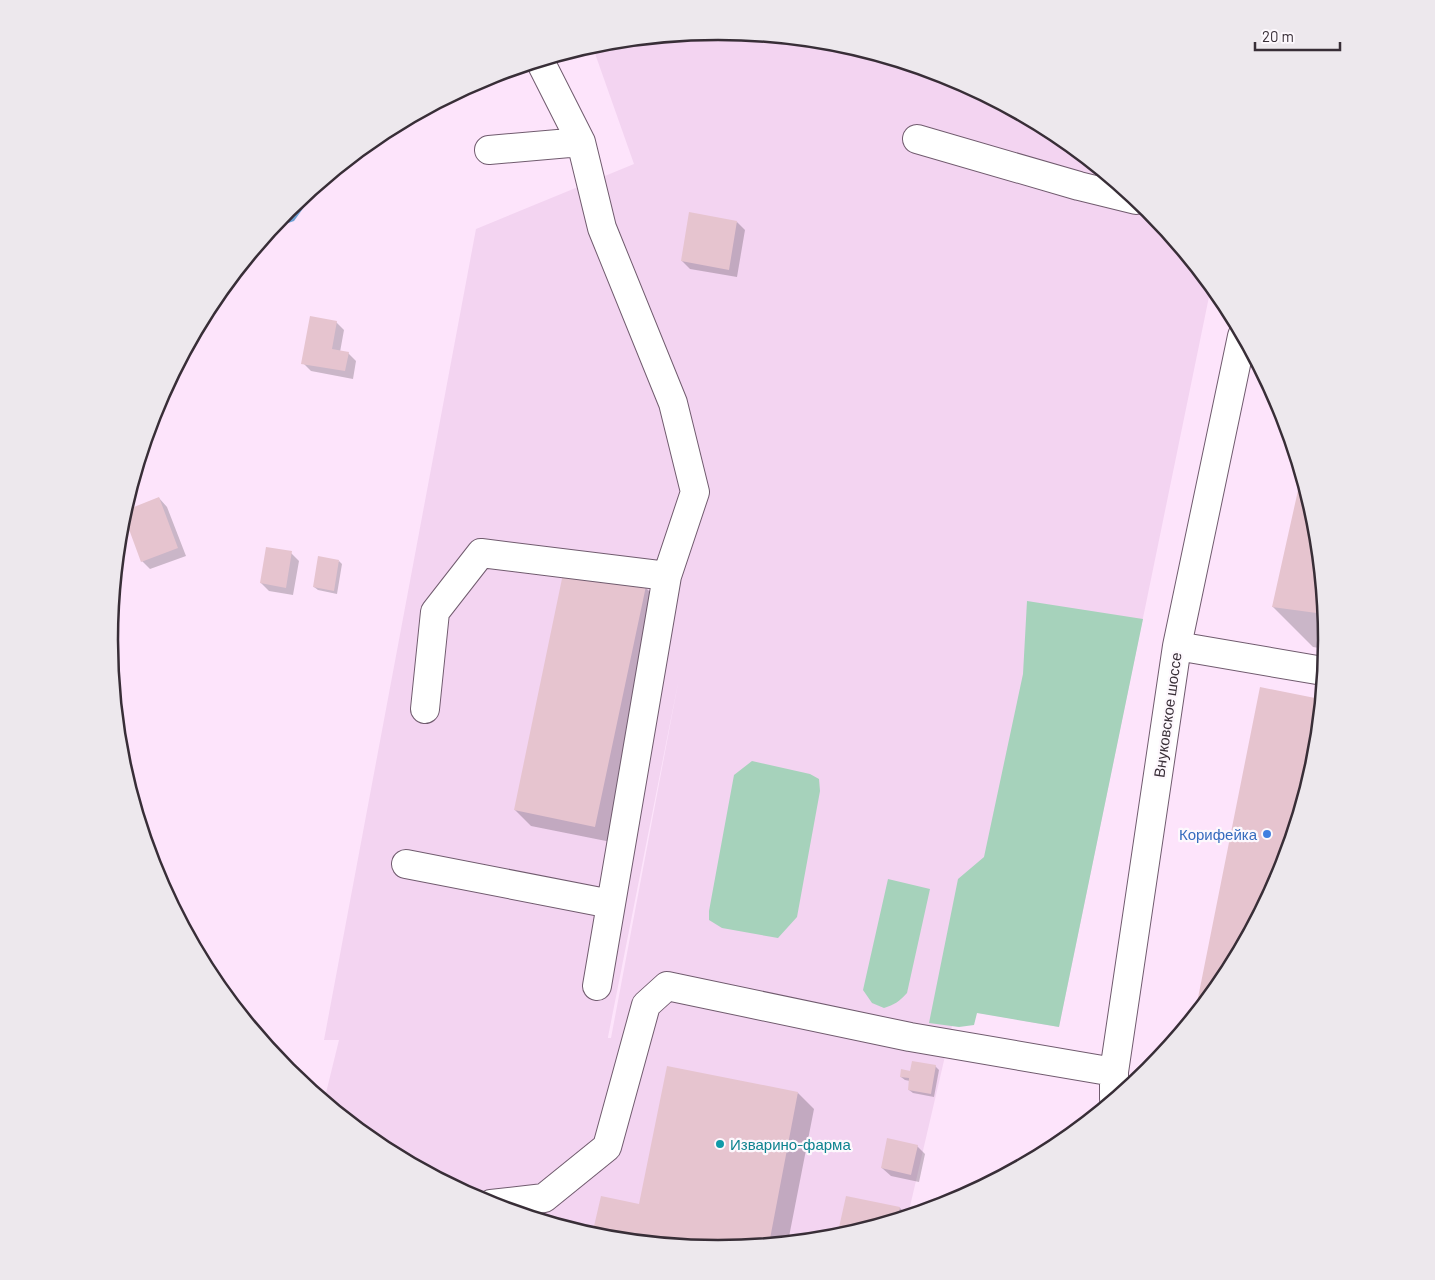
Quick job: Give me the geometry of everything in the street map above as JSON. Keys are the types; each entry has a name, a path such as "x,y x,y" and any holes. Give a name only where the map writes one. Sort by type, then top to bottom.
{"street":[{"path":"543,66 581,142 602,228 673,403 695,492 667,576 597,986"},
{"path":"917,139 1121,196"},
{"path":"488,150 581,142"},
{"name":"Внуковское шоссе","path":"1114,1090 1114,1072 1177,646 1240,346"},
{"path":"425,709 435,612 481,553 667,576"},
{"path":"1177,646 1316,670"},
{"path":"406,864 611,904"},
{"path":"509,1202 544,1198 607,1147 646,1005 667,986 910,1037 1114,1072"}],"shaded area":[{"path":"718,40 796,45 873,60 947,86 983,102 1018,120 1051,141 1083,164 1142,216 1169,244 1209,297 1059,1027 956,1009 910,1208 873,1220 796,1235 757,1239 678,1239 639,1235 562,1220 488,1194 417,1160 352,1116 326,1094 339,1040 324,1040 476,229 634,164 595,53 639,45 678,41","holes":["679,678 611,1038 608,1037"]}],"green space":[{"path":"1027,601 1143,619 1059,1027 977,1013 974,1025 959,1027 929,1023 958,879 984,857 1023,674"},
{"path":"752,761 810,774 819,779 820,791 797,917 778,938 722,928 709,920 709,911 734,775"},
{"path":"888,879 930,889 907,993 891,1006 884,1008 872,1003 863,990"}],"water":[{"path":"307,203 294,221 285,224"}],"building":[{"path":"689,212 737,221 729,270 681,261"},
{"path":"310,316 337,321 332,349 349,352 345,371 301,364"},
{"path":"1298,490 1312,562 1317,613 1272,607"},
{"path":"159,497 178,548 141,562 128,527 133,508"},
{"path":"266,547 292,551 286,588 260,583"},
{"path":"318,556 339,560 334,591 313,587"},
{"path":"564,569 646,586 595,827 514,810"},
{"path":"1260,687 1314,698 1306,757 1297,795 1286,833 1272,870 1237,940 1198,1000"},
{"path":"912,1061 936,1065 931,1094 908,1090 909,1078 900,1077 901,1069 910,1071"},
{"name":"Изварино-фарма","path":"667,1066 798,1092 770,1238 718,1240 678,1239 639,1235 594,1227 601,1196 639,1204"},
{"path":"887,1138 918,1145 911,1175 881,1168"},
{"path":"846,1196 900,1207 899,1212 873,1220 839,1227"}],"place":[{"name":"Корифейка","path":"1267,834"},
{"name":"Изварино-фарма","path":"720,1144"}]}
